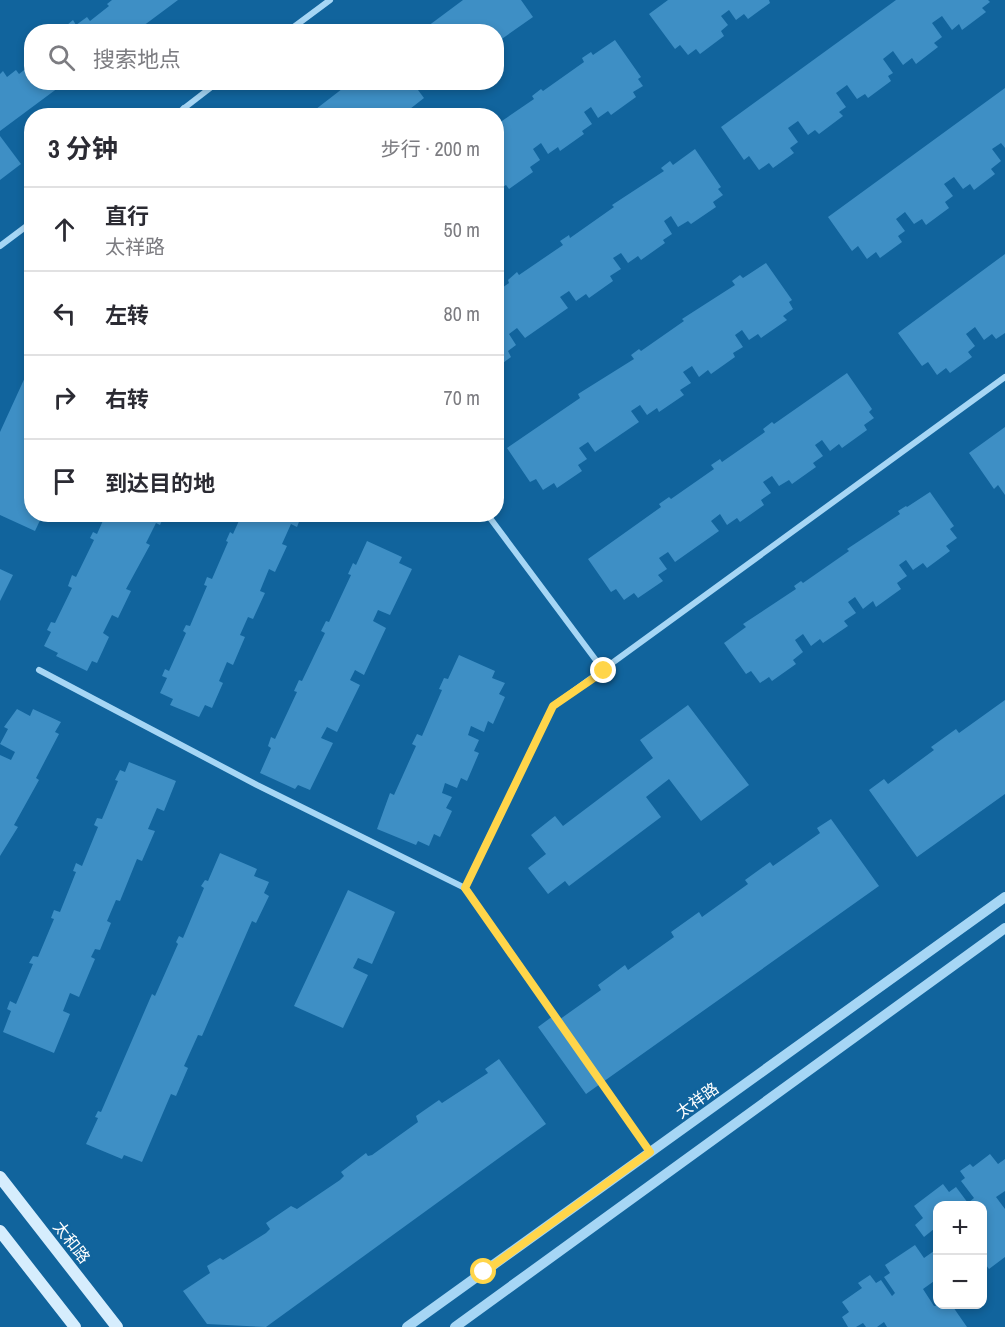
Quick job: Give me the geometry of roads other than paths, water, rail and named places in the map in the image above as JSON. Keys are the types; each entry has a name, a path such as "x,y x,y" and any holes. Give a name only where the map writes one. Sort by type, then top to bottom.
{"main road":[{"name":"太和路","path":"0,1177 117,1327"},
{"path":"0,1231 75,1327"}],"street":[{"path":"298,24 330,0"},
{"path":"184,108 208,90"},
{"path":"0,246 24,228"},
{"path":"465,888 553,706 1005,377"},
{"path":"493,522 604,671"},
{"path":"39,670 257,785 465,888 650,1152"},
{"name":"太祥路","path":"406,1327 1005,897"},
{"path":"454,1327 1005,927"}]}
